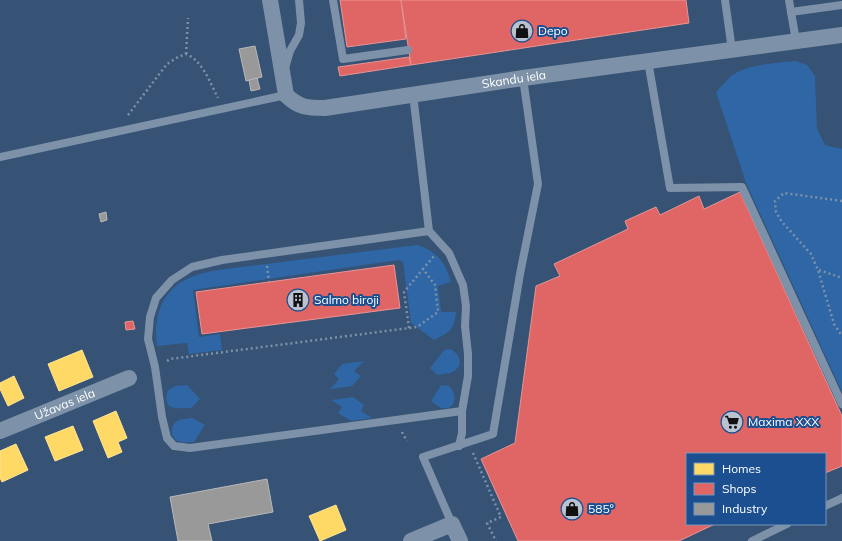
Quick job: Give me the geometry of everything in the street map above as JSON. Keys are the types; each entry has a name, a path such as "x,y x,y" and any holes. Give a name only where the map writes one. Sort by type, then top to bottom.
{"street":[{"path":"270,0 286,95"},
{"name":"Skandu iela","path":"286,95 297,105 310,108 325,108 523,78 842,35"},
{"name":"Užavas iela","path":"0,431 130,378"},
{"path":"411,541 452,524 460,541"}],"lane":[{"path":"283,78 290,51 299,35 302,23 299,0"},
{"path":"333,0 343,59 408,50"},
{"path":"725,0 732,50"},
{"path":"789,0 796,41"},
{"path":"791,12 842,5"},
{"path":"648,61 670,188 742,187 842,404"},
{"path":"452,524 423,457 493,434 520,274 538,184 523,78"},
{"path":"413,94 429,231 449,253 463,285 466,306 465,326 468,354 468,376 462,411 462,433 459,446"},
{"path":"0,157 286,95"},
{"path":"429,231 222,260 192,267 172,280 156,298 150,317 148,339 155,367 167,438 174,446 190,448 462,411"},
{"path":"826,506 842,498"},
{"path":"752,541 785,525"}],"path":[{"path":"186,54 188,18"},
{"path":"114,132 167,64 186,54 193,57 203,70 224,109"},
{"path":"842,201 784,193 775,201 776,212 782,222 811,254 818,270 834,324 842,336"},
{"path":"409,328 404,292 443,245"},
{"path":"155,367 170,359 417,327 438,312 435,285 423,269"},
{"path":"818,270 842,278"},
{"path":"468,443 501,517 487,523 496,541"}],"shaded area":[{"path":"796,61 807,65 815,76 817,129 825,145 842,149 842,392 746,183 716,92 731,76 745,69 771,63"},
{"path":"417,245 430,250 439,258 449,275 451,282 438,286 441,312 456,312 454,323 447,333 434,340 411,323 403,262 399,260 193,290 199,337 220,334 222,350 189,354 187,343 157,346 156,325 161,306 166,297 179,283 192,277 217,270"},
{"path":"450,349 459,357 460,361 458,368 450,373 437,375 430,368 444,350"},
{"path":"364,361 354,371 361,376 352,386 330,389 339,379 334,374 342,364"},
{"path":"187,385 200,399 191,408 171,407 167,403 166,399 168,390 175,386"},
{"path":"441,385 449,386 454,393 453,404 447,408 442,408 431,401"},
{"path":"353,397 364,405 361,411 372,418 351,421 338,413 342,407 331,400"},
{"path":"192,418 205,425 194,442 181,442 175,439 172,434 172,427 174,424 179,420"}],"building: Homes":[{"path":"82,350 93,377 59,391 48,364"},
{"path":"14,376 24,398 8,406 0,389 0,383"},
{"path":"116,411 127,438 118,442 122,452 108,458 93,421"},
{"path":"73,426 83,450 55,461 45,437"},
{"path":"16,444 28,470 2,482 0,478 0,451"},
{"path":"336,505 346,530 320,541 309,516"}],"building: Shops":[{"path":"340,0 401,0 406,39 347,47"},
{"name":"Depo","path":"401,0 686,0 689,23 411,65"},
{"path":"409,57 411,65 340,76 338,67"},
{"path":"740,192 842,416 842,466 826,473 826,453 686,453 686,525 713,525 679,541 518,541 481,459 515,443 536,286 560,276 554,264 628,229 625,221 656,207 660,215 699,196 704,209"},
{"name":"Salmo biroji","path":"394,265 400,308 202,334 196,292"},
{"path":"133,321 135,329 126,330 125,322"}],"building: Industry":[{"path":"255,46 262,77 246,81 239,49"},
{"path":"257,78 260,89 251,91 249,80"},
{"path":"106,212 107,220 101,222 99,214"},
{"path":"267,479 273,512 208,524 212,541 178,541 170,497"}],"place":[{"name":"Depo","path":"522,31"},
{"name":"Salmo biroji","path":"298,300"},
{"name":"Maxima XXX","path":"732,422"},
{"name":"585°","path":"572,509"}]}
